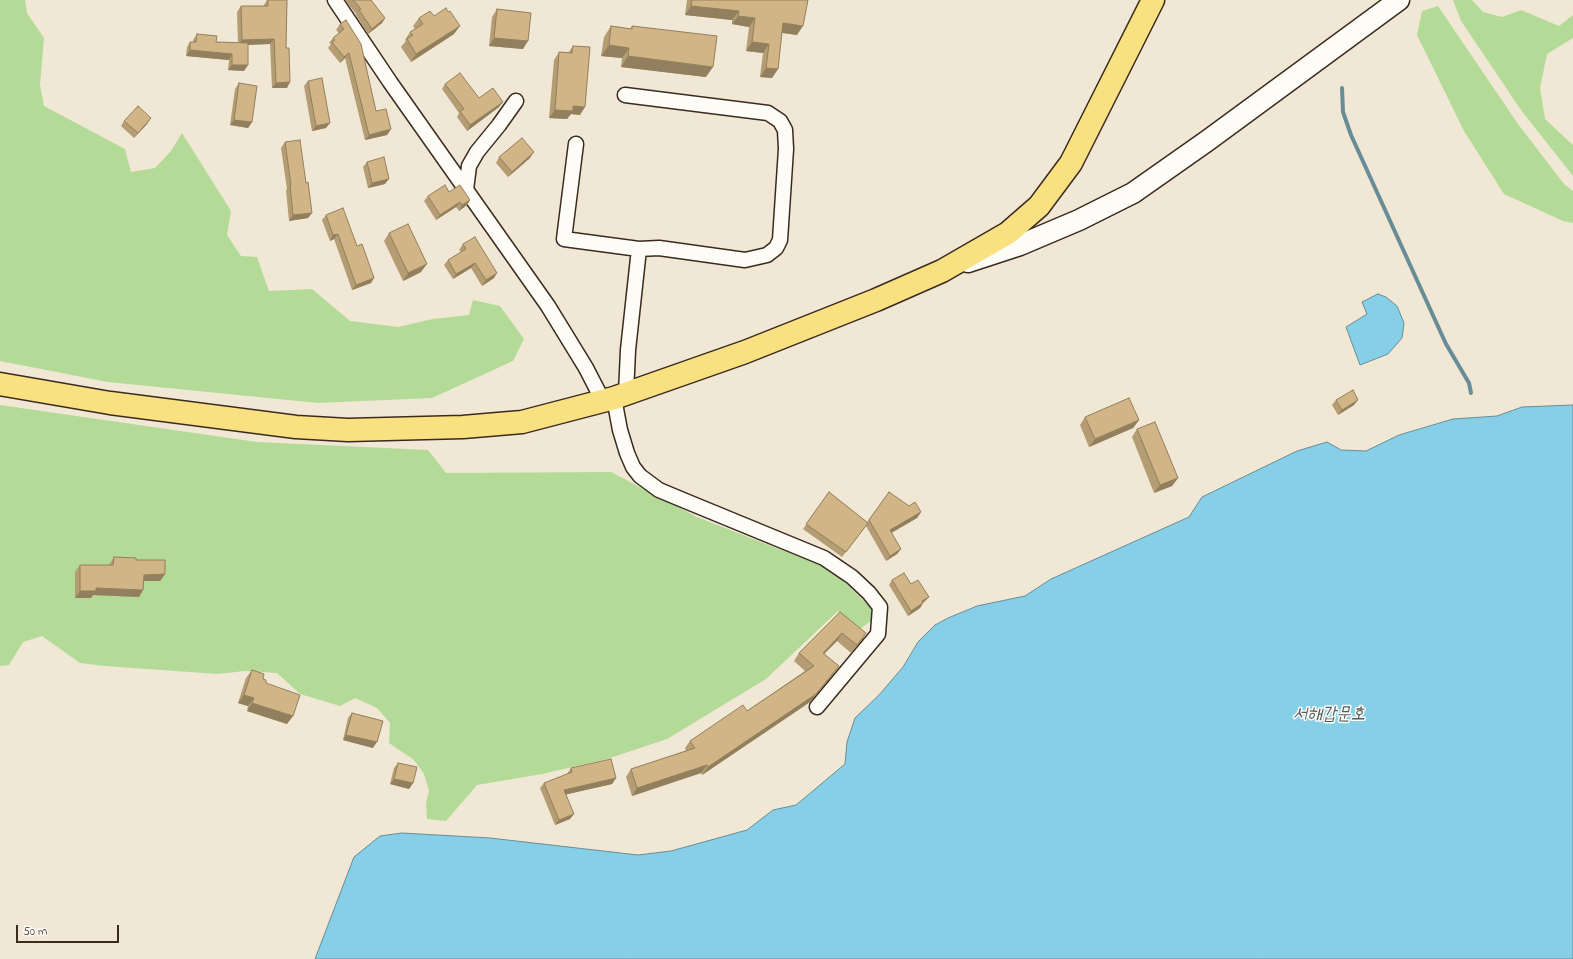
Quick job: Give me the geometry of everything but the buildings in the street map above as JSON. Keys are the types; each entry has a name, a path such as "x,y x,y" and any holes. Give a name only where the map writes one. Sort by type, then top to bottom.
{"main road":[{"path":"942,271 1008,233 1039,206 1071,163 1153,0"},
{"path":"0,384 110,403 296,427 348,430 463,427 522,422 614,398 745,352 876,300 942,271 1020,245 1079,220 1133,193 1207,141 1399,0"}],"street":[{"path":"335,0 390,82 548,306 586,368 614,398"},
{"path":"576,144 564,238 639,249 659,248 745,260 768,255 776,248 780,240 786,149 785,130 780,121 768,113 625,95"},
{"path":"466,190 469,166 477,152 516,101"},
{"path":"639,249 628,350 614,398 620,430 633,467 640,476 660,490 824,558 852,577 869,593 880,607 878,634 817,706"}],"green space":[{"path":"0,0 25,0 27,13 44,38 40,85 44,106 125,149 131,172 155,168 171,151 182,133 231,211 227,235 241,256 257,257 269,291 312,289 350,321 398,327 433,319 469,315 473,300 500,306 524,339 513,361 432,398 318,403 108,382 0,361"},
{"path":"1453,0 1472,0 1483,12 1502,17 1521,10 1559,26 1573,15 1573,38 1547,54 1540,88 1545,119 1573,145 1573,176 1521,110 1461,21"},
{"path":"1438,6 1518,124 1564,184 1573,191 1573,223 1563,221 1504,194 1464,131 1417,35 1422,11"},
{"path":"0,405 257,442 428,450 446,473 611,472 697,517 817,564 835,573 871,608 872,620 860,629 848,624 838,611 766,679 667,739 607,759 542,774 477,785 446,821 427,819 426,804 429,790 424,774 414,760 389,743 390,723 377,708 355,698 340,706 300,694 277,673 245,671 218,674 80,663 42,636 23,642 9,665 0,666"}],"water":[{"path":"1378,294 1386,297 1397,306 1404,323 1402,338 1388,354 1360,365 1346,327 1367,314 1362,302"},
{"name":"서해갑문호","path":"1573,405 1573,959 315,959 354,857 380,836 402,833 490,838 638,855 671,851 747,830 773,810 796,805 845,764 847,742 855,718 879,695 903,667 918,642 935,625 948,618 977,606 1025,596 1051,579 1189,517 1202,497 1297,451 1327,442 1341,450 1366,451 1399,435 1453,419 1497,416 1522,407"}],"waterway":[{"path":"1342,88 1343,112 1351,135 1446,344 1469,383 1471,393"}]}
